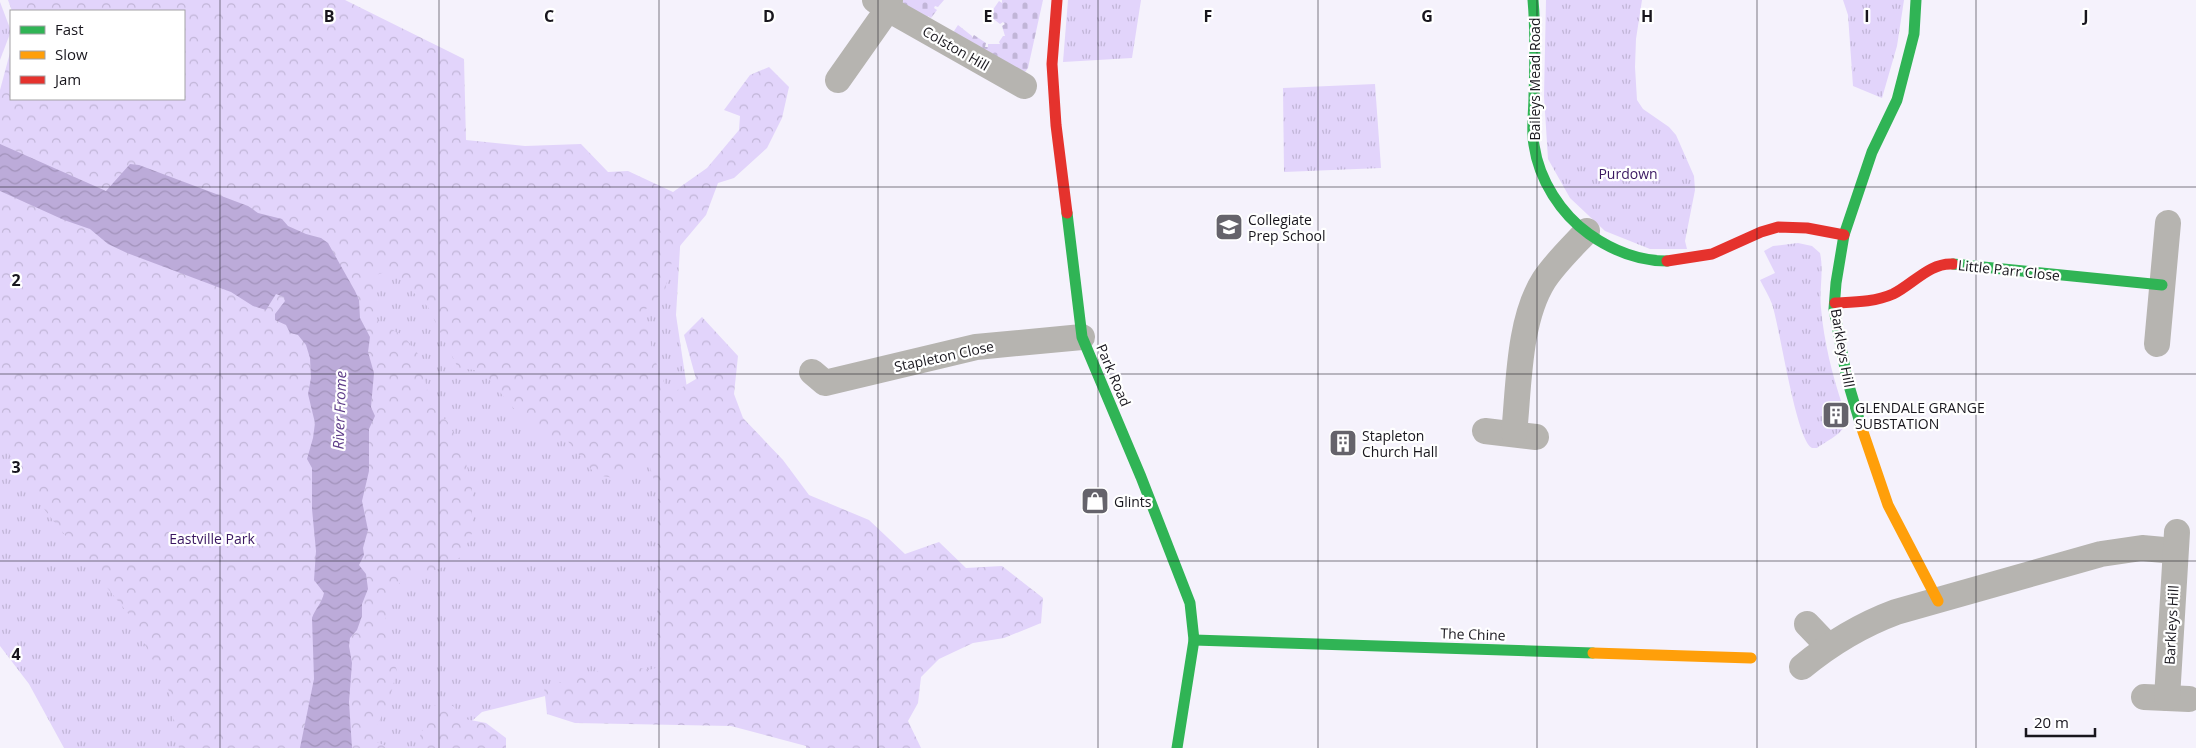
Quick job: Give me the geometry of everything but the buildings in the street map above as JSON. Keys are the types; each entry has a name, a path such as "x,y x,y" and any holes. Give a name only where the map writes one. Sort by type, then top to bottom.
{"street":[{"name":"Park Road","path":"1057,0 1052,64 1056,125 1082,337 1141,477 1190,603 1194,640 1177,748"},
{"name":"Baileys Mead Road","path":"1533,0 1536,33 1533,129 1535,152 1549,189 1563,209 1587,231 1612,248 1624,253 1636,257 1665,261 1712,254 1779,227 1813,229 1844,236"},
{"name":"Barkleys Hill","path":"1916,0 1914,34 1897,100 1872,152 1844,236 1836,283 1835,304 1847,379 1868,452 1888,504 1938,601"},
{"name":"Colston Hill","path":"838,80 884,3 1024,86"},
{"path":"2157,344 2168,223"},
{"path":"1485,431 1525,435 1524,337 1529,312 1544,280 1556,264 1587,231"},
{"name":"Little Parr Close","path":"1835,304 1890,295 1932,269 1948,264 2162,285"},
{"name":"Stapleton Close","path":"812,372 825,383 976,346 1082,337"},
{"name":"Barkleys Hill","path":"1802,667 1828,646 1882,617 2026,574 2101,554 2176,542 2167,698"},
{"path":"1807,624 1828,646"},
{"name":"The Chine","path":"1194,640 1751,658"}],"green space":[{"name":"Eastville Park","path":"8,0 345,0 464,59 466,140 525,146 581,144 608,172 628,171 673,192 707,168 739,130 740,116 724,110 750,75 769,67 789,87 782,118 767,148 734,178 718,183 706,215 674,253 665,290 645,310 653,355 669,395 696,379 684,335 702,317 738,356 734,394 743,418 783,460 809,495 869,520 905,554 939,542 966,568 1002,566 1043,598 1041,623 1004,638 973,643 939,659 921,677 918,703 908,721 921,748 806,748 806,746 731,726 575,723 547,714 544,687 622,664 649,670 662,666 657,636 658,492 646,455 620,479 596,475 566,439 545,437 515,410 482,371 458,368 428,307 391,270 376,275 372,295 378,323 403,335 419,355 431,406 447,421 462,449 472,485 472,533 461,557 439,569 404,578 390,594 385,621 389,653 397,670 389,702 376,727 374,741 391,748 179,748 169,691 130,616 40,504 0,440 0,90 10,53 10,100 185,100 185,10 12,10"},
{"path":"896,0 944,0 938,7 935,6 934,8 937,10 931,18 928,16 927,18"},
{"path":"1002,0 1043,0 1028,68 1025,72 952,34 958,25 972,38 974,35 986,43 985,47 988,47 988,44 1000,44 999,42 1005,36 1002,26 1005,24 1003,22 1000,24 983,11 985,9 993,14 994,12 992,11 999,1 1002,3"},
{"path":"1068,0 1141,0 1132,58 1063,62"},
{"name":"Purdown","path":"1546,0 1642,0 1636,39 1637,100 1643,109 1669,127 1676,135 1694,176 1695,190 1685,241 1687,249 1650,249 1605,231 1570,198 1548,159 1544,96"},
{"path":"1843,0 1904,0 1897,46 1882,98 1853,86 1848,15"},
{"path":"0,2 10,28 10,34 0,60"},
{"path":"1375,84 1381,168 1284,172 1283,88"},
{"name":"Eastville Park","path":"0,186 321,254 682,214 676,315 692,421 855,672 600,682 482,712 457,734 457,748 64,748 29,684 0,646"},
{"path":"1798,243 1812,246 1820,253 1822,267 1822,321 1826,346 1843,407 1832,411 1835,420 1847,416 1841,431 1817,448 1812,448 1806,441 1800,426 1772,304 1760,280 1775,273 1764,251 1773,246"},
{"path":"433,705 453,706 465,719 486,723 506,738 506,748 420,748 420,736"}],"water":[{"name":"River Frome","path":"0,144 106,191 130,164 139,165 248,206 258,213 282,219 288,226 321,238 328,243 359,300 360,318 370,337 368,352 374,373 371,407 375,416 369,429 369,471 362,501 368,530 363,548 364,555 359,565 366,574 368,589 362,604 362,616 357,630 350,638 349,646 352,663 349,702 352,748 300,748 314,679 312,618 324,593 314,580 316,551 312,509 312,468 307,459 315,423 308,394 311,378 310,358 306,345 298,335 290,333 286,325 275,320 275,314 285,301 284,297 276,294 266,310 253,306 231,292 127,253 108,244 90,229 64,220 0,191"}],"traffic: fast":[{"path":"1533,0 1535,24 1533,139 1537,158 1546,183 1569,217 1598,240 1626,254 1656,261 1667,261"},
{"path":"1861,426 1847,379 1834,309 1836,283 1844,235 1872,152 1897,100 1914,34 1916,0"},
{"path":"1067,213 1082,337 1141,477 1190,603 1194,640 1177,748"},
{"path":"1953,264 2162,285"},
{"path":"1194,640 1593,653"}],"traffic: slow":[{"path":"1861,426 1888,505 1938,601"},
{"path":"1593,653 1751,658"}],"traffic: jam":[{"path":"1057,0 1052,64 1056,125 1067,213"},
{"path":"1667,261 1712,254 1761,232 1778,227 1807,228 1844,235"},
{"path":"1835,303 1886,297 1900,290 1929,270 1945,264 1953,264"}],"place":[{"name":"Collegiate Prep School","path":"1229,227"},
{"name":"GLENDALE GRANGE SUBSTATION","path":"1836,415"},
{"name":"Stapleton Church Hall","path":"1343,443"},
{"name":"Glints","path":"1095,501"}]}
